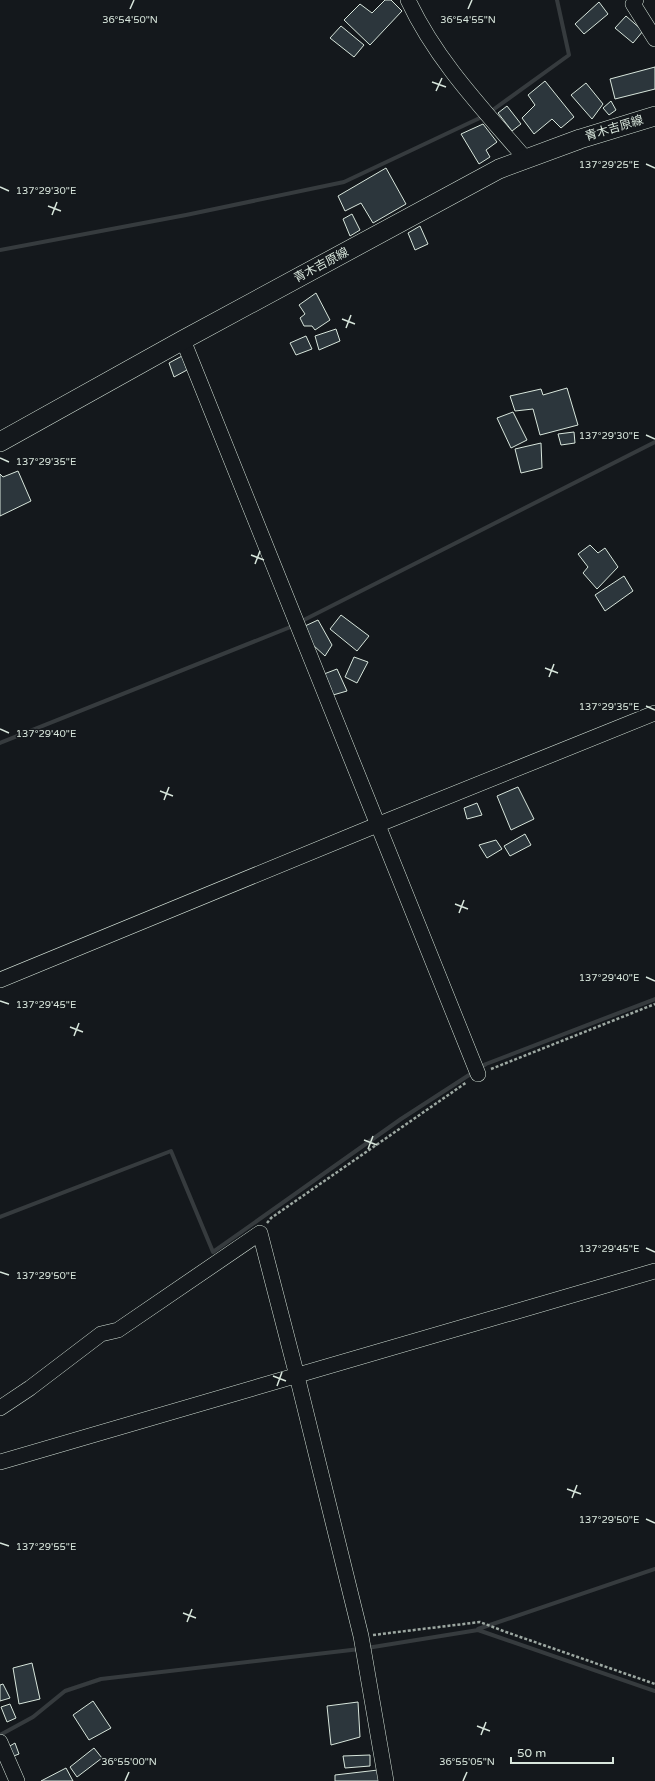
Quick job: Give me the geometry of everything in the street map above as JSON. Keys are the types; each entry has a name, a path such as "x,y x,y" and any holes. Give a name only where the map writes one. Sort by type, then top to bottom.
{"main road":[{"name":"青木吉原線","path":"0,442 183,340 499,169 580,139 655,116"}],"street":[{"path":"408,0 418,23 458,80 526,158"},
{"path":"636,0 633,4 655,40"},
{"path":"183,340 478,1074"},
{"path":"0,980 377,825 655,713"},
{"path":"0,1408 30,1388 101,1334 118,1330 260,1233 361,1636 386,1781"},
{"path":"0,1462 655,1271"},
{"path":"0,1742 17,1781"}],"path":[{"path":"260,1233 271,1218 478,1074 655,1004"},
{"path":"361,1636 480,1622 655,1684"}],"building":[{"path":"385,0 391,0 402,11 370,45 344,20 360,4 372,13"},
{"path":"599,2 608,14 584,34 575,24"},
{"path":"626,16 643,31 633,43 615,28"},
{"path":"341,26 364,45 354,57 330,38"},
{"path":"655,67 655,89 615,99 610,79"},
{"path":"545,81 574,117 561,128 552,119 534,134 522,118 535,105 528,95"},
{"path":"586,83 603,104 592,119 571,95"},
{"path":"611,101 616,110 609,115 603,108"},
{"path":"507,106 521,124 512,131 498,113"},
{"path":"483,124 497,142 486,150 490,157 479,164 461,134"},
{"path":"386,168 406,204 373,223 361,203 345,211 338,196"},
{"path":"352,214 360,230 350,236 343,219"},
{"path":"420,226 428,244 415,250 408,233"},
{"path":"316,293 330,320 315,330 312,326 304,326 300,318 305,314 299,305"},
{"path":"336,329 340,341 319,350 315,336"},
{"path":"306,336 312,349 296,355 290,343"},
{"path":"182,356 187,370 174,377 169,363"},
{"path":"567,388 578,425 540,435 533,409 515,411 510,396 541,389 543,395"},
{"path":"513,412 527,440 511,448 497,418"},
{"path":"574,432 575,443 561,445 558,434"},
{"path":"541,443 542,468 521,473 515,449"},
{"path":"18,471 31,501 0,516 0,474 3,477"},
{"path":"590,545 598,553 605,548 618,567 597,589 583,573 588,567 578,554"},
{"path":"624,576 633,591 605,611 595,595"},
{"path":"341,615 369,636 357,651 330,629"},
{"path":"318,620 332,645 325,656 313,645 305,626"},
{"path":"354,657 368,662 357,683 345,677"},
{"path":"337,669 347,691 333,695 324,674"},
{"path":"518,787 534,819 511,830 497,796"},
{"path":"477,803 482,815 467,819 464,808"},
{"path":"525,834 531,845 510,856 504,846"},
{"path":"496,840 502,849 487,858 479,845"},
{"path":"32,1663 40,1699 19,1704 13,1668"},
{"path":"3,1684 10,1698 0,1701 0,1685"},
{"path":"93,1701 111,1728 89,1740 73,1715"},
{"path":"358,1702 360,1737 331,1745 327,1706"},
{"path":"10,1704 16,1718 7,1722 1,1707"},
{"path":"15,1743 19,1754 11,1757 8,1747"},
{"path":"94,1748 102,1758 77,1777 70,1767"},
{"path":"370,1755 370,1766 345,1768 343,1756"},
{"path":"66,1768 73,1781 41,1781"},
{"path":"378,1770 379,1781 335,1781 335,1775"}],"waterway":[{"path":"490,112 569,55 557,0"},
{"path":"0,250 186,215 344,182 484,116"},
{"path":"0,743 288,628 655,442"},
{"path":"0,1217 171,1151 213,1252 401,1119 486,1064 655,999"},
{"path":"478,1629 655,1569"},
{"path":"367,1648 478,1630 655,1691"},
{"path":"0,1735 33,1717 65,1691 101,1679 360,1649"}]}
